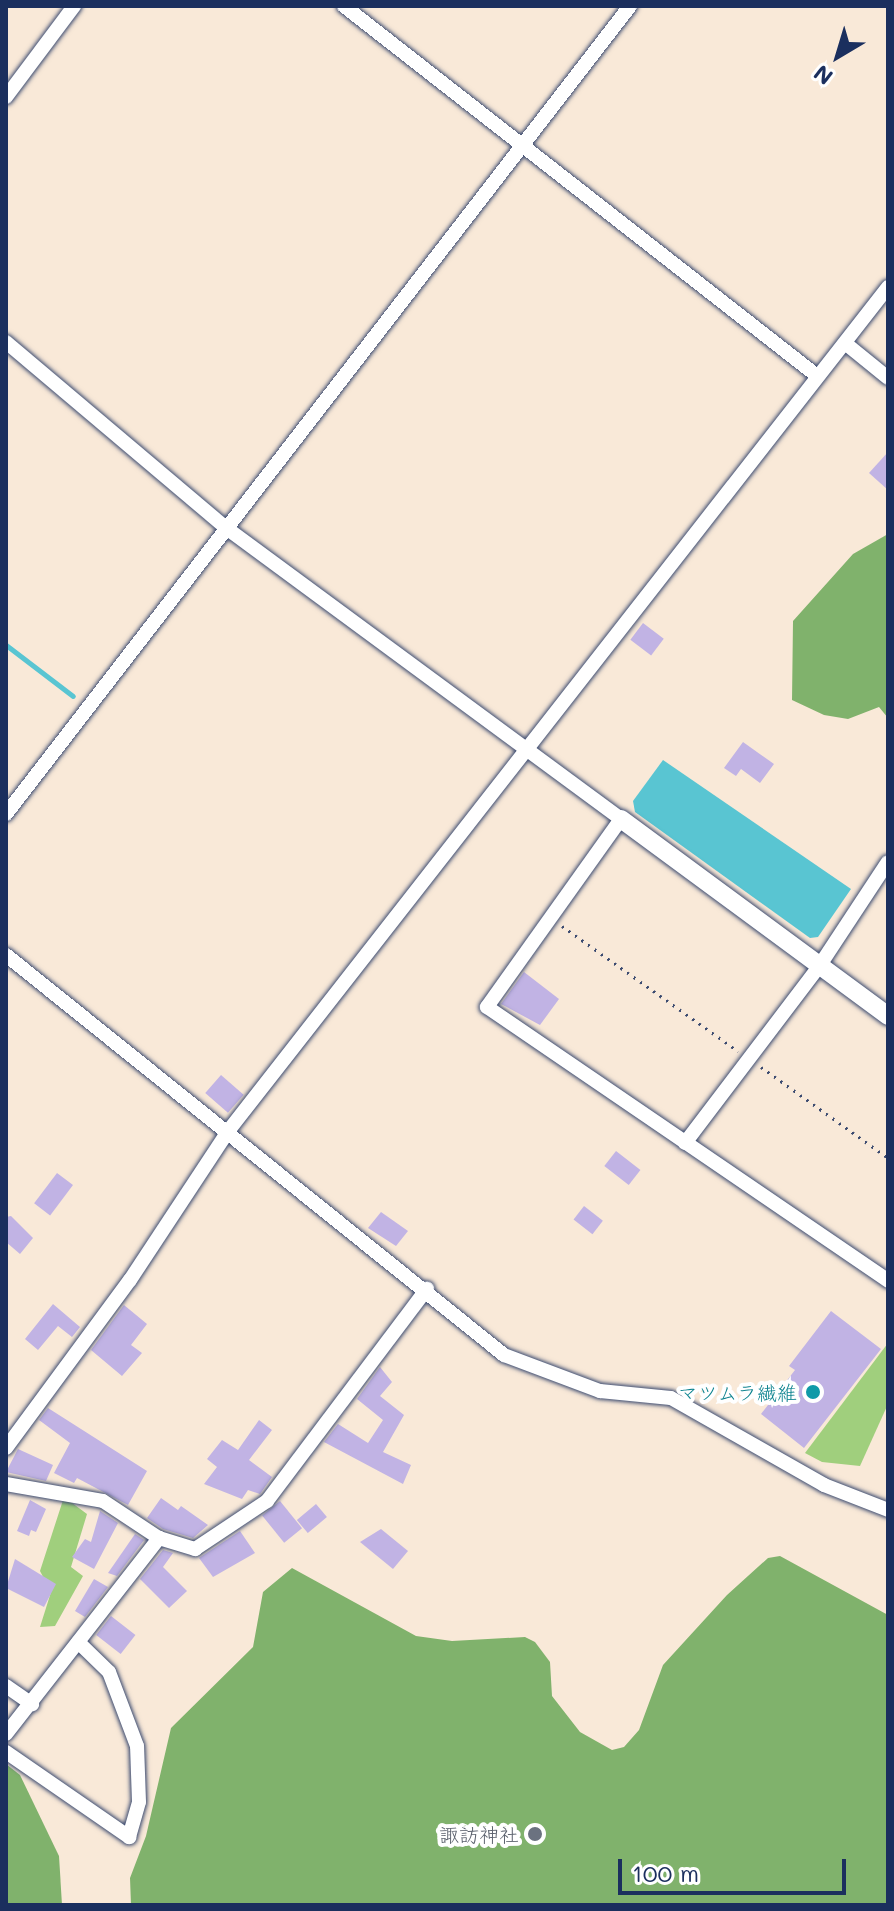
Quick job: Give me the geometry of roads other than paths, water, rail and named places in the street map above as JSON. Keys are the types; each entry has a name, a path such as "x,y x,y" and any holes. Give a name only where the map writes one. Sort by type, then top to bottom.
{"street":[{"path":"6,97 74,6"},
{"path":"344,6 522,142 816,375"},
{"path":"6,814 630,6"},
{"path":"6,1448 130,1280 229,1130 816,375 888,287"},
{"path":"6,342 225,527 525,752 888,1016"},
{"path":"845,343 888,378"},
{"path":"621,819 487,1007 685,1143 886,1274"},
{"path":"685,1143 883,878 888,862"},
{"path":"6,955 427,1289 504,1355 600,1391 671,1398 824,1485 888,1510"},
{"path":"6,1484 103,1501 159,1538 195,1549 267,1501 427,1289"},
{"path":"6,1734 159,1538"},
{"path":"6,1752 129,1837 139,1802 137,1746 109,1672 78,1642"},
{"path":"6,1686 32,1704"}],"water":[{"path":"663,760 851,889 818,937 810,938 635,812 633,801"}],"waterway":[{"path":"6,645 73,696"}],"place":[{"name":"マツムラ繊維","path":"813,1392"},
{"name":"諏訪神社","path":"535,1834"}]}
